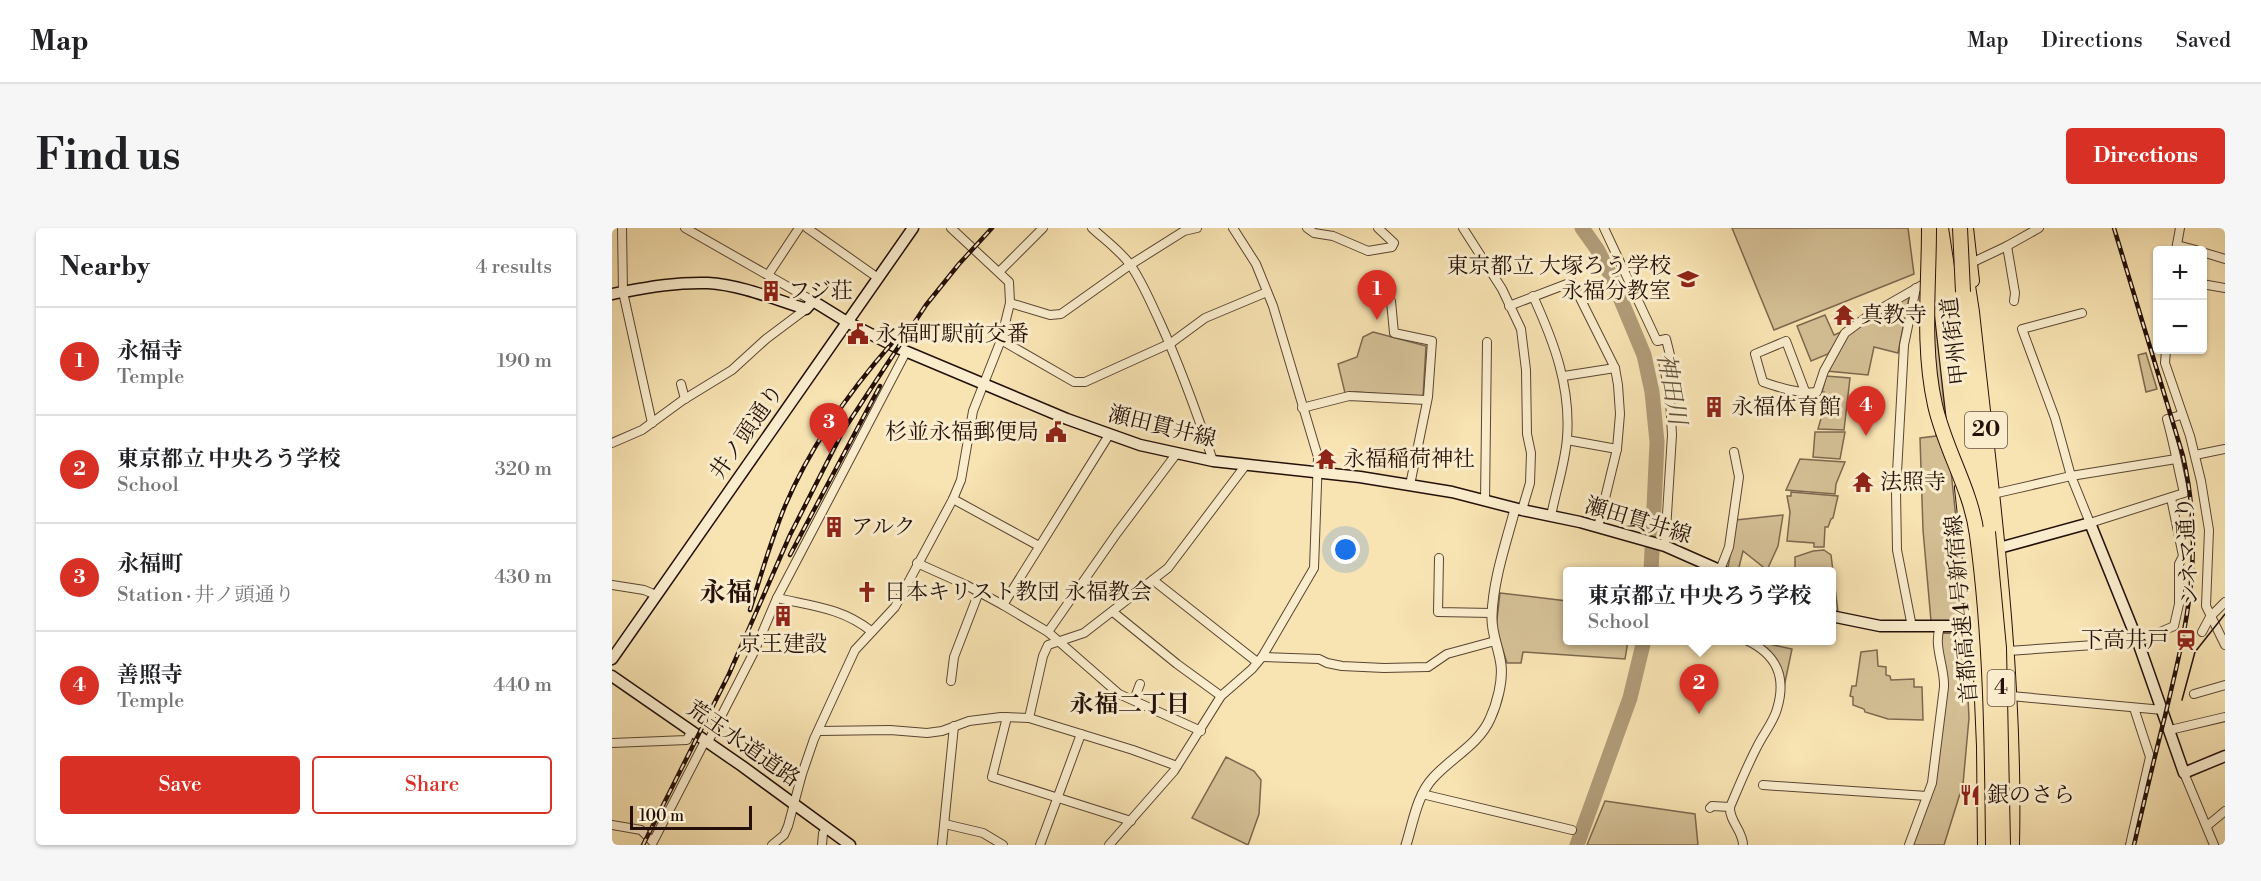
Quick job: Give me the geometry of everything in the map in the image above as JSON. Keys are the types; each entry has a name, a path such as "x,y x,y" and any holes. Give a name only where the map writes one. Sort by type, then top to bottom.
{"highway":[{"name":"甲州街道","path":"1929,228 1938,278 1983,746 1984,845"},
{"name":"4","path":"1929,228 1926,329 1932,391 1941,426 1967,492 1977,533"},
{"name":"首都高速4号新宿線","path":"1941,228 1951,293 1990,668 1993,845"},
{"name":"首都高速4号新宿線","path":"1954,228 1963,292 1999,648 2003,845"},
{"name":"甲州街道","path":"1960,228 1969,264 2006,625 2011,696 2013,845"},
{"path":"1960,228 1963,292"},
{"name":"20","path":"1967,228 1969,264"}],"main road":[{"name":"井ノ頭通り","path":"612,659 913,228"},
{"name":"瀬田貫井線","path":"617,293 646,286 709,284 732,286 809,305 906,352 1109,435 1140,445 1245,466 1319,473 1452,492 1645,540 1713,567"},
{"path":"1999,548 2090,523 2138,642 2184,773 2225,756"},
{"path":"1836,617 1880,626 2006,625"},
{"name":"荒玉水道道路","path":"612,676 850,845"}],"street":[{"path":"622,228 617,293 652,423"},
{"path":"612,442 642,430 685,399 732,370 809,305 768,275 685,228"},
{"path":"768,275 799,228"},
{"path":"807,228 878,278"},
{"path":"999,272 1043,228"},
{"path":"1092,228 1116,247 1130,265 1171,343 1213,461"},
{"path":"1010,303 1050,315 1061,314 1182,229 1197,228"},
{"path":"1109,845 1177,766 1221,696 1260,660 1314,568 1318,457 1273,306 1233,228"},
{"path":"1309,229 1368,251 1392,247 1394,243 1378,228"},
{"path":"1406,845 1422,794 1433,778 1472,742 1490,719 1501,677 1501,665 1491,627 1492,612 1501,561 1530,483 1531,453 1527,434 1524,344 1521,329 1502,289 1463,228"},
{"path":"1604,228 1657,341 1666,339 1671,359 1663,361 1670,398 1672,435 1661,545"},
{"path":"1969,264 2039,228"},
{"path":"2177,246 2180,228"},
{"path":"772,845 784,835 802,774 855,650 895,607 961,480 973,411 1001,340 1010,303 1010,282 956,230"},
{"path":"2007,246 2015,293 2014,302"},
{"path":"2207,254 2225,259"},
{"path":"1806,394 1786,341 1755,354 1763,382 1806,394 1819,391 1824,371 1845,333 1868,316 1925,282 1938,278"},
{"path":"1509,306 1572,282 1615,368 1620,414 1617,449 1598,527"},
{"path":"2207,285 2225,288"},
{"path":"1912,627 1896,550 1896,491 1904,345 1916,288"},
{"path":"1001,340 1074,382 1085,382 1171,343 1205,318 1267,292"},
{"path":"1533,296 1564,376 1567,407 1567,440 1551,516"},
{"path":"1391,301 1394,333 1432,341 1426,400 1410,485"},
{"path":"2082,313 2022,329 2055,418 2071,476 2090,523 2184,493 2176,459 2177,453 2167,419 2181,415"},
{"path":"1485,501 1487,342"},
{"path":"612,825 641,830 653,842 734,692 777,598 906,352"},
{"name":"シネマ通り","path":"2165,354 2164,363 2195,455 2206,507 2209,530 2206,606 2225,645"},
{"path":"1564,376 1615,368"},
{"path":"681,384 685,399"},
{"path":"1302,408 1349,396 1426,400"},
{"path":"1003,604 1109,435"},
{"path":"1567,440 1617,449"},
{"path":"2195,455 2225,449"},
{"path":"1723,567 1729,547 1739,477 1734,452"},
{"path":"1048,632 1117,533 1177,453"},
{"path":"1993,494 2071,476 2176,459"},
{"path":"1029,718 1045,649 1048,645 1084,633 1168,568 1245,466"},
{"path":"2008,651 2138,642 2174,626 2179,603 2179,564 2183,556 2171,498"},
{"path":"953,499 1039,546"},
{"path":"1439,558 1438,612 1492,612"},
{"path":"917,563 1003,604 1048,632 1119,694 1201,731"},
{"path":"1153,580 1260,660 1319,658 1327,663 1342,666 1428,667 1447,654 1495,641"},
{"path":"612,584 657,595"},
{"path":"951,681 954,657 978,592"},
{"path":"777,598 842,612 856,619 871,631"},
{"path":"2202,632 2210,617 2225,602"},
{"path":"1113,612 1221,696"},
{"path":"1909,845 1932,783 1945,677 1937,641 1943,627"},
{"path":"1743,845 1743,838 1730,815 1730,807 1758,744 1777,709 1780,687 1778,667 1765,652 1754,645"},
{"path":"1134,700 1140,684"},
{"path":"2194,694 2225,685"},
{"path":"2011,696 2163,710"},
{"path":"2130,845 2150,757 2134,708"},
{"path":"819,731 890,730 927,733 969,721 1007,717 1029,718 1177,766"},
{"path":"1007,717 992,777 1131,821"},
{"path":"2169,730 2225,717"},
{"path":"942,845 954,726"},
{"path":"612,743 687,740 692,731"},
{"path":"1040,845 1081,734"},
{"path":"2184,773 2214,845"},
{"path":"1763,785 1928,796"},
{"path":"1422,794 1572,830"},
{"path":"1710,808 1712,806 1730,807"},
{"path":"2207,826 2225,811"},
{"path":"945,824 983,833 1003,845"},
{"path":"822,845 824,832 828,828"}],"shaded area":[{"path":"1732,228 1908,228 1914,274 1774,330"},
{"path":"1922,286 1933,298 1955,509 1961,587 1960,621 1931,621 1923,530 1920,438 1936,436"},
{"path":"1910,293 1898,353 1874,347 1868,375 1827,371 1848,334"},
{"path":"1825,315 1834,335 1841,332 1842,335 1828,354 1811,361 1797,326"},
{"path":"1373,332 1426,346 1423,397 1345,393 1338,364 1357,357 1363,337"},
{"path":"2146,353 2157,389 2146,392 2138,355"},
{"path":"1826,376 1850,378 1844,430 1818,429 1822,415 1824,392 1822,392"},
{"path":"1815,432 1845,432 1840,459 1813,457"},
{"path":"1800,459 1845,462 1836,484 1835,494 1786,490"},
{"path":"1791,492 1838,496 1833,518 1828,527 1825,527 1824,547 1814,547 1814,543 1787,541 1790,512 1787,496 1791,496"},
{"path":"1783,515 1778,546 1768,567 1763,567 1743,551 1739,567 1728,567 1736,520"},
{"path":"1824,550 1831,555 1832,567 1795,567 1795,557"},
{"path":"1500,593 1563,601 1563,645 1627,645 1625,659 1523,652 1521,663 1507,663 1496,628"},
{"path":"1943,633 1965,634 1969,718 1963,784 1944,845 1913,845 1934,784 1947,686 1940,637"},
{"path":"1759,645 1792,649 1784,687 1781,687 1779,666"},
{"path":"1877,650 1878,666 1886,667 1886,675 1890,676 1891,680 1914,679 1914,687 1922,687 1923,720 1888,719 1865,712 1864,709 1853,705 1853,697 1850,696 1852,686 1856,686 1861,652"},
{"path":"1226,757 1254,771 1261,780 1259,814 1248,845 1192,818"},
{"path":"1605,801 1695,814 1698,845 1587,845"}],"waterway":[{"name":"神田川","path":"1582,228 1597,249 1611,276 1644,355 1652,392 1657,442 1651,567"},
{"name":"神田川","path":"1577,845 1630,698 1643,645"}],"tram line":[{"path":"2182,700 2195,652 2225,614"}],"railway":[{"path":"643,845 729,674 790,535 843,431 926,305 992,228"},
{"path":"2114,228 2183,456 2193,524 2193,556 2186,619 2134,845"},
{"path":"750,610 766,558 795,483 832,420 892,343"},
{"path":"790,555 880,386"}],"place":[{"name":"東京都立 大塚ろう学校 永福分教室","path":"1688,279"},
{"name":"フジ荘","path":"771,291"},
{"name":"真教寺","path":"1844,315"},
{"name":"永福寺","path":"1377,320"},
{"name":"永福町駅前交番","path":"858,334"},
{"name":"永福体育館","path":"1714,407"},
{"name":"杉並永福郵便局","path":"1056,432"},
{"name":"善照寺","path":"1866,436"},
{"name":"永福町","path":"829,453"},
{"name":"永福稲荷神社","path":"1326,459"},
{"name":"法照寺","path":"1863,482"},
{"name":"アルク","path":"834,527"},
{"name":"日本キリスト教団 永福教会","path":"867,592"},
{"name":"京王建設","path":"783,616"},
{"name":"下高井戸","path":"2186,640"},
{"name":"東京都立 中央ろう学校","path":"1699,714"},
{"name":"銀のさら","path":"1970,795"}],"district":[{"name":"永福","path":"726,593"},
{"name":"永福二丁目","path":"1130,705"}]}
